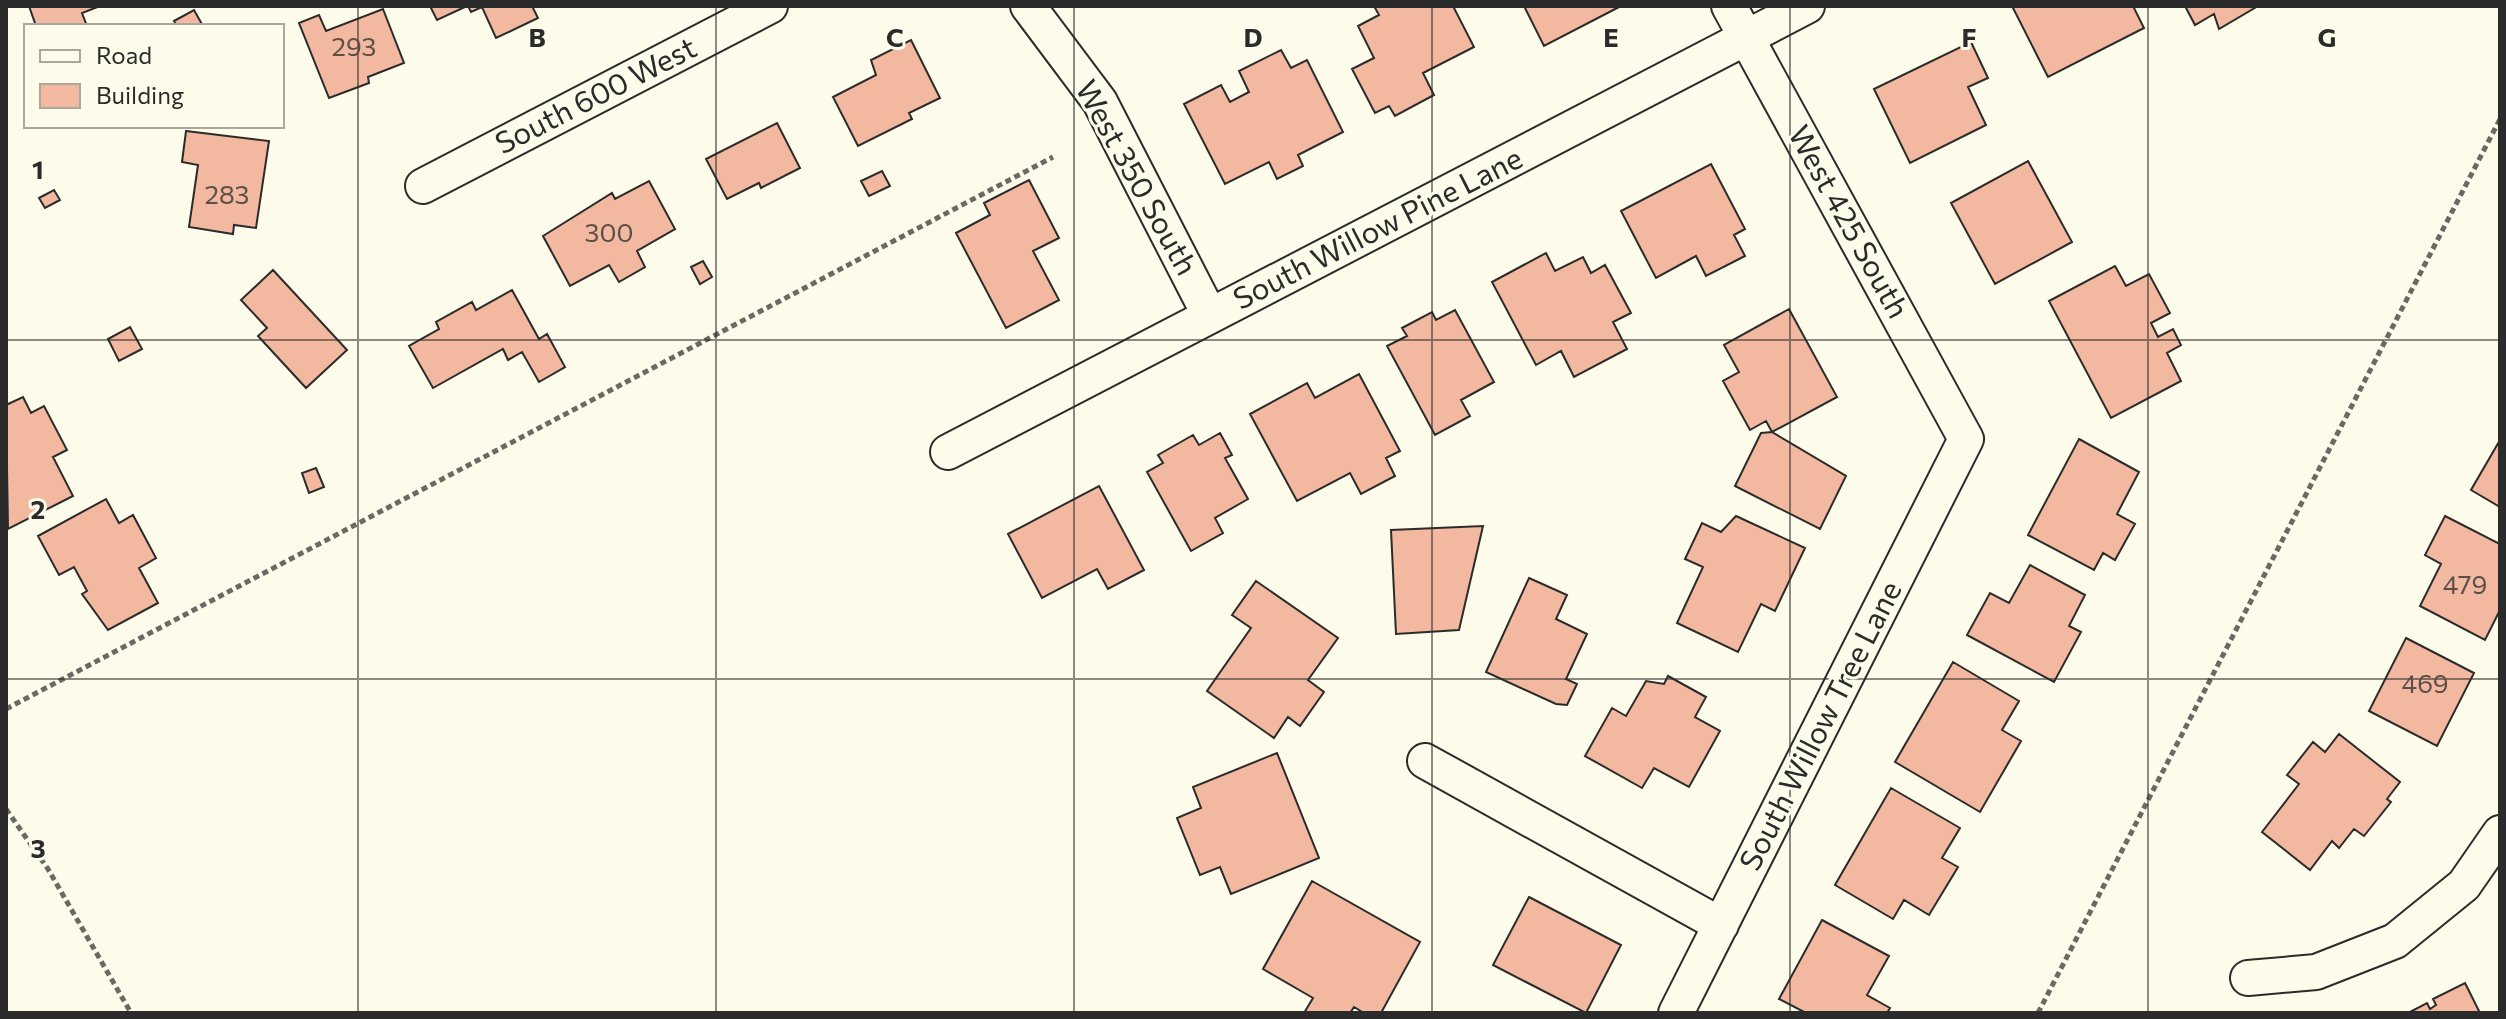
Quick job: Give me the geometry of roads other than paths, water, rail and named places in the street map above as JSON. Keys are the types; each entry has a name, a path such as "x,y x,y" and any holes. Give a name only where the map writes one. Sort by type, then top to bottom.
{"street":[{"name":"South 600 West","path":"423,186 770,6"},
{"name":"West 350 South","path":"1028,6 1100,102 1210,316"},
{"name":"West 425 South","path":"1729,6 1966,439"},
{"name":"South Willow Pine Lane","path":"948,452 1807,6"},
{"name":"South Willow Tree Lane","path":"1676,1013 1966,439"},
{"path":"1425,761 1721,925"},
{"path":"2248,978 2316,972 2395,941 2464,885 2500,833"}]}
